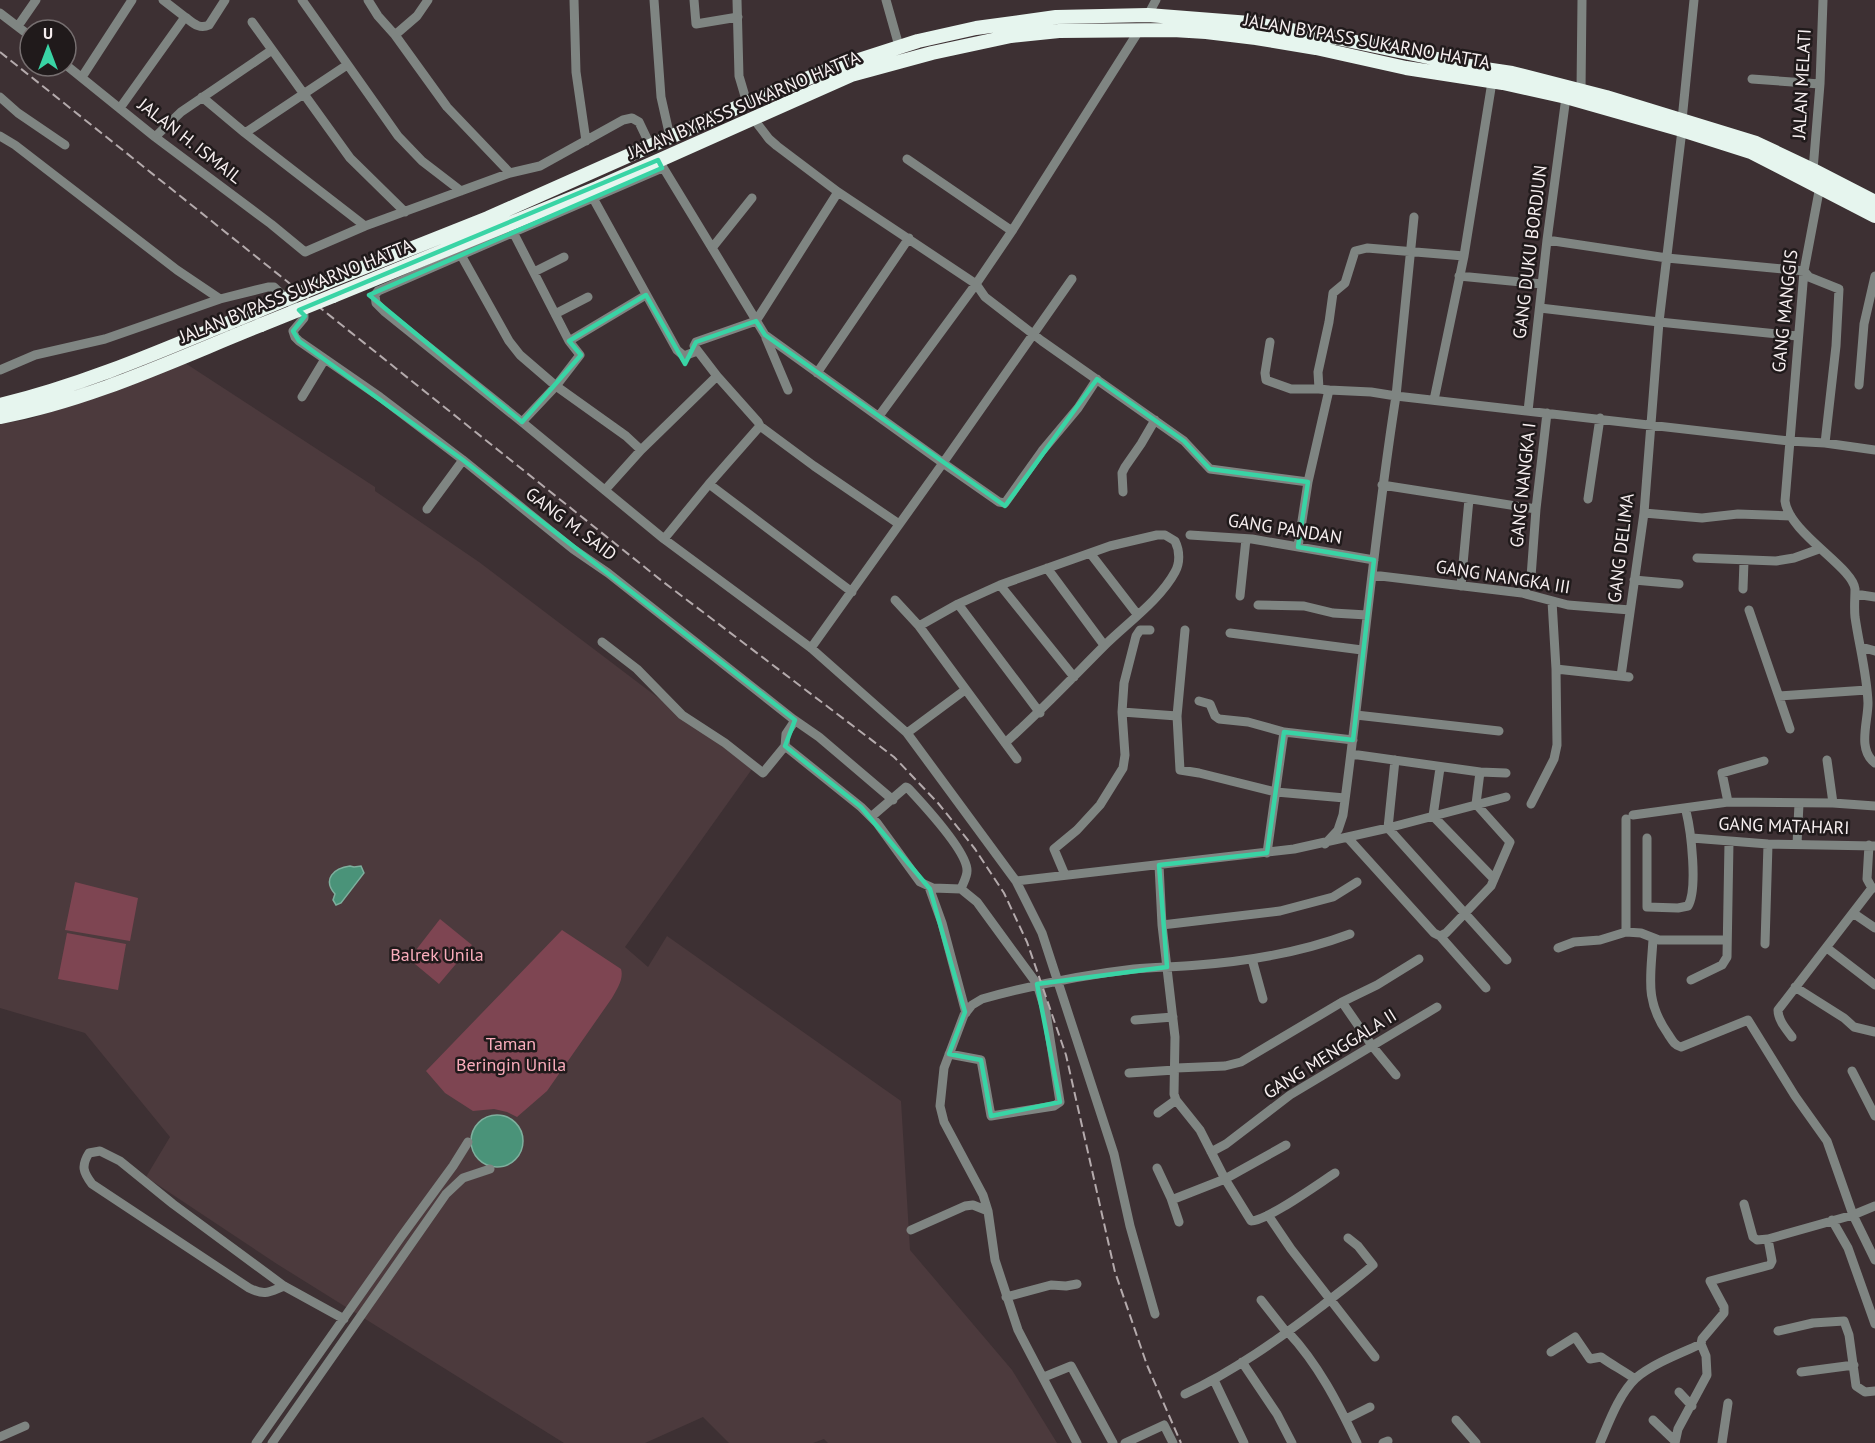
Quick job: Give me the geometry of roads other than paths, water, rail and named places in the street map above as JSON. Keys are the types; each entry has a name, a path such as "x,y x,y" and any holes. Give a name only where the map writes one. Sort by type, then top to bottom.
{"highway":[{"name":"JALAN BYPASS SUKARNO HATTA","path":"0,417 37,410 97,391 258,319 327,282 488,218 650,145 828,70 918,41 976,28 1040,18 1148,15 1250,23 1512,73 1581,91 1682,125 1751,152 1875,216"},
{"name":"JALAN BYPASS SUKARNO HATTA","path":"0,405 36,396 258,319 333,296 660,164 753,118 851,75 1011,36 1059,31 1140,29 1206,32 1316,48 1406,68 1492,82 1756,143 1875,202"},
{"path":"918,41 922,56"},
{"path":"1386,63 1389,49"},
{"path":"1406,68 1409,53"}],"street":[{"path":"24,18 36,0"},
{"path":"82,77 132,0"},
{"path":"163,0 198,26 204,27 208,25 225,0"},
{"path":"302,0 346,65 404,143 422,161 461,191"},
{"path":"368,0 447,107 510,173"},
{"path":"395,35 417,16 428,0"},
{"path":"574,0 576,72 586,141"},
{"path":"654,0 661,97 670,137"},
{"path":"694,0 696,24 738,17"},
{"path":"737,0 739,76 747,103"},
{"path":"886,0 899,46"},
{"path":"1148,15 1156,0"},
{"path":"1581,91 1582,0"},
{"name":"GANG DELIMA","path":"1556,669 1625,677 1630,610 1644,513 1659,322 1694,0"},
{"name":"JALAN MELATI","path":"1813,170 1820,84 1823,0"},
{"path":"0,13 18,26"},
{"path":"120,108 185,17"},
{"path":"252,22 350,158 405,212"},
{"path":"879,416 1012,231 1140,29"},
{"path":"155,137 168,123 202,97 272,50"},
{"path":"245,133 346,65"},
{"name":"JALAN H. ISMAIL","path":"78,74 155,137 271,224 304,252 310,252 365,226"},
{"path":"1752,79 1820,84"},
{"path":"1434,400 1464,256 1492,82"},
{"path":"0,97 65,145"},
{"path":"202,97 365,226 510,173 540,166 617,123 632,118 640,123 650,145"},
{"name":"GANG DUKU BORDJUN","path":"1528,411 1566,98"},
{"path":"753,118 769,139 838,192 976,284 986,297 1033,333 1184,441 1210,470 1308,482"},
{"path":"0,136 177,270 220,299"},
{"path":"907,159 1012,231"},
{"path":"788,390 765,335 660,164 593,198 378,291 375,295 375,300 385,312 664,539 811,648 907,734 1016,881 1042,933 1114,1154 1130,1226 1155,1314"},
{"name":"GANG MANGGIS","path":"1791,516 1785,501 1797,336 1804,272 1820,186"},
{"path":"838,192 756,321 696,342 694,346 760,426 899,524"},
{"path":"593,198 681,355 689,355 698,351"},
{"path":"711,248 752,198"},
{"path":"1325,844 1338,830 1345,798 1382,485 1396,396 1414,217"},
{"path":"513,232 569,341 580,355 556,386 522,422"},
{"path":"817,373 909,238"},
{"path":"1547,240 1667,258 1804,272 1809,277 1837,288 1840,291 1826,442"},
{"path":"1318,389 1318,372 1333,292 1345,283 1355,251 1367,248 1464,256"},
{"path":"461,255 509,341 520,355 556,386 626,436 641,450"},
{"path":"534,272 564,257"},
{"path":"1460,276 1542,284"},
{"path":"1859,385 1864,324 1875,276"},
{"path":"811,648 1072,279"},
{"name":"GANG M. SAID","path":"220,299 271,286 304,315 293,331 295,337 380,397 463,460 573,549 617,580 819,737 893,800"},
{"path":"569,341 646,296"},
{"path":"555,314 588,297"},
{"path":"0,370 35,356 105,339 220,299"},
{"path":"1540,308 1797,336"},
{"path":"765,335 943,463 999,502 1005,503 1042,451 1078,408 1097,379"},
{"path":"1270,342 1266,380 1291,389 1350,390 1789,441 1826,442 1875,450"},
{"path":"303,397 325,359"},
{"path":"605,490 641,450 717,376"},
{"path":"1298,547 1308,482 1329,390"},
{"name":"GANG NANGKA I","path":"1522,593 1531,577 1547,413"},
{"path":"1588,499 1600,418"},
{"path":"1123,492 1122,473 1155,420"},
{"path":"664,539 760,426"},
{"path":"427,510 463,460"},
{"path":"709,484 852,592"},
{"path":"1382,485 1536,508"},
{"path":"1461,586 1469,499"},
{"path":"1644,513 1701,518 1738,514 1791,516 1820,549 1844,571 1855,586 1854,614 1867,690 1868,713 1864,732 1865,742 1868,758 1875,763"},
{"path":"919,626 958,604 1000,585 1110,546 1157,535 1165,535 1176,541 1179,554 1177,569 1159,593 1104,645 1040,713 1005,743"},
{"name":"GANG PANDAN","path":"1191,535 1246,539 1374,560"},
{"path":"1240,596 1246,539"},
{"path":"1697,558 1744,561 1786,560 1820,549"},
{"path":"1090,553 1137,614"},
{"path":"1743,589 1744,561"},
{"path":"1047,568 1104,645"},
{"name":"GANG NANGKA III","path":"1372,575 1522,593 1568,605 1630,610"},
{"path":"1634,580 1679,584"},
{"path":"1000,585 1074,677"},
{"path":"1855,594 1875,597"},
{"path":"895,600 919,626 1017,759"},
{"path":"1531,804 1554,759 1557,745 1552,601"},
{"path":"958,604 1040,713"},
{"path":"1258,605 1305,606 1333,613 1367,615"},
{"path":"1749,610 1790,729"},
{"path":"1065,875 1054,849 1077,830 1100,805 1123,768 1125,755 1122,712 1124,683 1136,636 1140,630 1150,630"},
{"path":"1185,630 1177,716 1180,770 1199,772 1276,792 1345,798"},
{"path":"1230,633 1362,650"},
{"path":"602,642 637,669 682,715 725,743 763,773 785,746 786,734 794,722 793,719"},
{"path":"1861,647 1875,651"},
{"path":"907,734 965,690"},
{"path":"1779,696 1867,690"},
{"path":"1199,701 1210,704 1215,716 1219,719 1248,722 1284,732 1353,740"},
{"path":"1122,712 1177,716"},
{"path":"1356,715 1499,731"},
{"path":"1267,853 1284,732"},
{"path":"785,746 871,817 920,882 929,887 961,889 977,902 1037,984 1046,1013 1060,1096 1058,1104 991,1116 981,1060 949,1054"},
{"path":"1351,754 1440,768 1506,773"},
{"path":"1395,760 1388,828 1508,960"},
{"path":"1827,760 1833,803"},
{"path":"1728,802 1722,772 1764,761"},
{"path":"1433,816 1440,768"},
{"path":"1440,936 1491,886 1510,842 1476,804 1480,772"},
{"path":"871,817 906,787 908,788 937,820 961,854 967,871 961,889"},
{"path":"1016,881 1267,853 1325,844 1506,797"},
{"path":"1626,932 1630,817 1728,802 1833,803 1875,806"},
{"path":"1797,844 1799,804"},
{"path":"1647,838 1647,907 1688,906 1692,838 1686,811"},
{"path":"1433,816 1494,879"},
{"path":"1348,838 1486,987"},
{"name":"GANG MATAHARI","path":"1692,838 1768,844 1872,845"},
{"path":"1691,980 1722,965 1727,957 1729,842"},
{"path":"1766,944 1768,844"},
{"path":"1791,1037 1778,1012 1874,888 1867,879 1872,845"},
{"path":"1159,865 1162,925 1173,1017 1176,1100 1200,1130 1225,1179 1251,1221 1269,1215 1335,1173"},
{"path":"1162,925 1280,911 1333,897 1357,882"},
{"path":"929,887 942,923 966,1012"},
{"path":"1853,913 1875,928"},
{"path":"1558,948 1574,942 1600,940 1626,932 1641,933 1653,939 1671,941 1726,940"},
{"path":"1077,1443 1018,1330 995,1260 988,1210 983,1195 944,1122 940,1106 940,1089 949,1054 966,1012 982,999 1056,980 1136,969 1252,960 1328,942 1350,934"},
{"path":"1653,939 1650,993 1663,1027 1672,1041 1681,1047 1748,1020 1795,1096 1827,1141 1853,1215 1875,1260"},
{"path":"1827,948 1875,985"},
{"path":"1129,1073 1225,1066 1241,1062 1342,1002 1377,985 1419,958"},
{"path":"1252,960 1263,999"},
{"path":"1796,987 1854,1027 1875,1032"},
{"path":"1342,1002 1373,1047 1396,1075"},
{"name":"GANG MENGGALA II","path":"1212,1152 1226,1144 1290,1095 1437,1007"},
{"path":"1135,1020 1173,1017"},
{"path":"1852,1071 1875,1116"},
{"path":"1158,1113 1176,1100"},
{"path":"256,1443 468,1142"},
{"path":"1171,1198 1179,1198 1225,1179 1286,1145"},
{"path":"284,1286 266,1293 258,1293 92,1184 84,1173 83,1163 89,1153 100,1151 120,1161 173,1204 284,1286 344,1319"},
{"path":"1157,1168 1179,1222"},
{"path":"267,1429 274,1440 446,1194 463,1178 490,1169"},
{"path":"1744,1204 1753,1237 1757,1240 1768,1239 1853,1215 1875,1206"},
{"path":"911,1230 965,1206 973,1205 988,1210"},
{"path":"1269,1215 1329,1300 1375,1357"},
{"path":"1832,1220 1848,1248 1875,1324"},
{"path":"1185,1394 1214,1380 1288,1332 1373,1265 1358,1246 1348,1238"},
{"path":"1675,1442 1678,1430 1708,1370 1701,1344 1703,1336 1724,1313 1724,1307 1710,1281 1770,1265 1772,1261 1768,1239"},
{"path":"1006,1298 1051,1285 1077,1284"},
{"path":"1261,1300 1318,1370 1336,1399 1357,1443"},
{"path":"1778,1330 1812,1323 1844,1321 1847,1325 1856,1386 1865,1392 1875,1391"},
{"path":"1551,1352 1575,1337 1590,1359 1601,1357 1635,1379"},
{"path":"1600,1443 1622,1397 1635,1379 1649,1369 1701,1344"},
{"path":"1242,1362 1277,1414 1292,1443"},
{"path":"1801,1372 1854,1365"},
{"path":"1044,1377 1071,1366 1113,1443"},
{"path":"1214,1380 1244,1443"},
{"path":"1679,1392 1692,1406"},
{"path":"1722,1443 1728,1403"},
{"path":"1346,1419 1370,1407"},
{"path":"1456,1420 1472,1442"},
{"path":"1653,1420 1675,1442"},
{"path":"1125,1443 1164,1425 1173,1443"},
{"path":"0,1437 25,1426"}],"railway":[{"path":"0,52 662,581 894,757 938,803 975,849 1004,893 1027,942 1066,1055 1115,1272 1147,1365 1181,1443"}],"park label":[{"name":"Balrek Unila","path":"437,955"},
{"name":"Taman Beringin Unila","path":"511,1054"}]}
